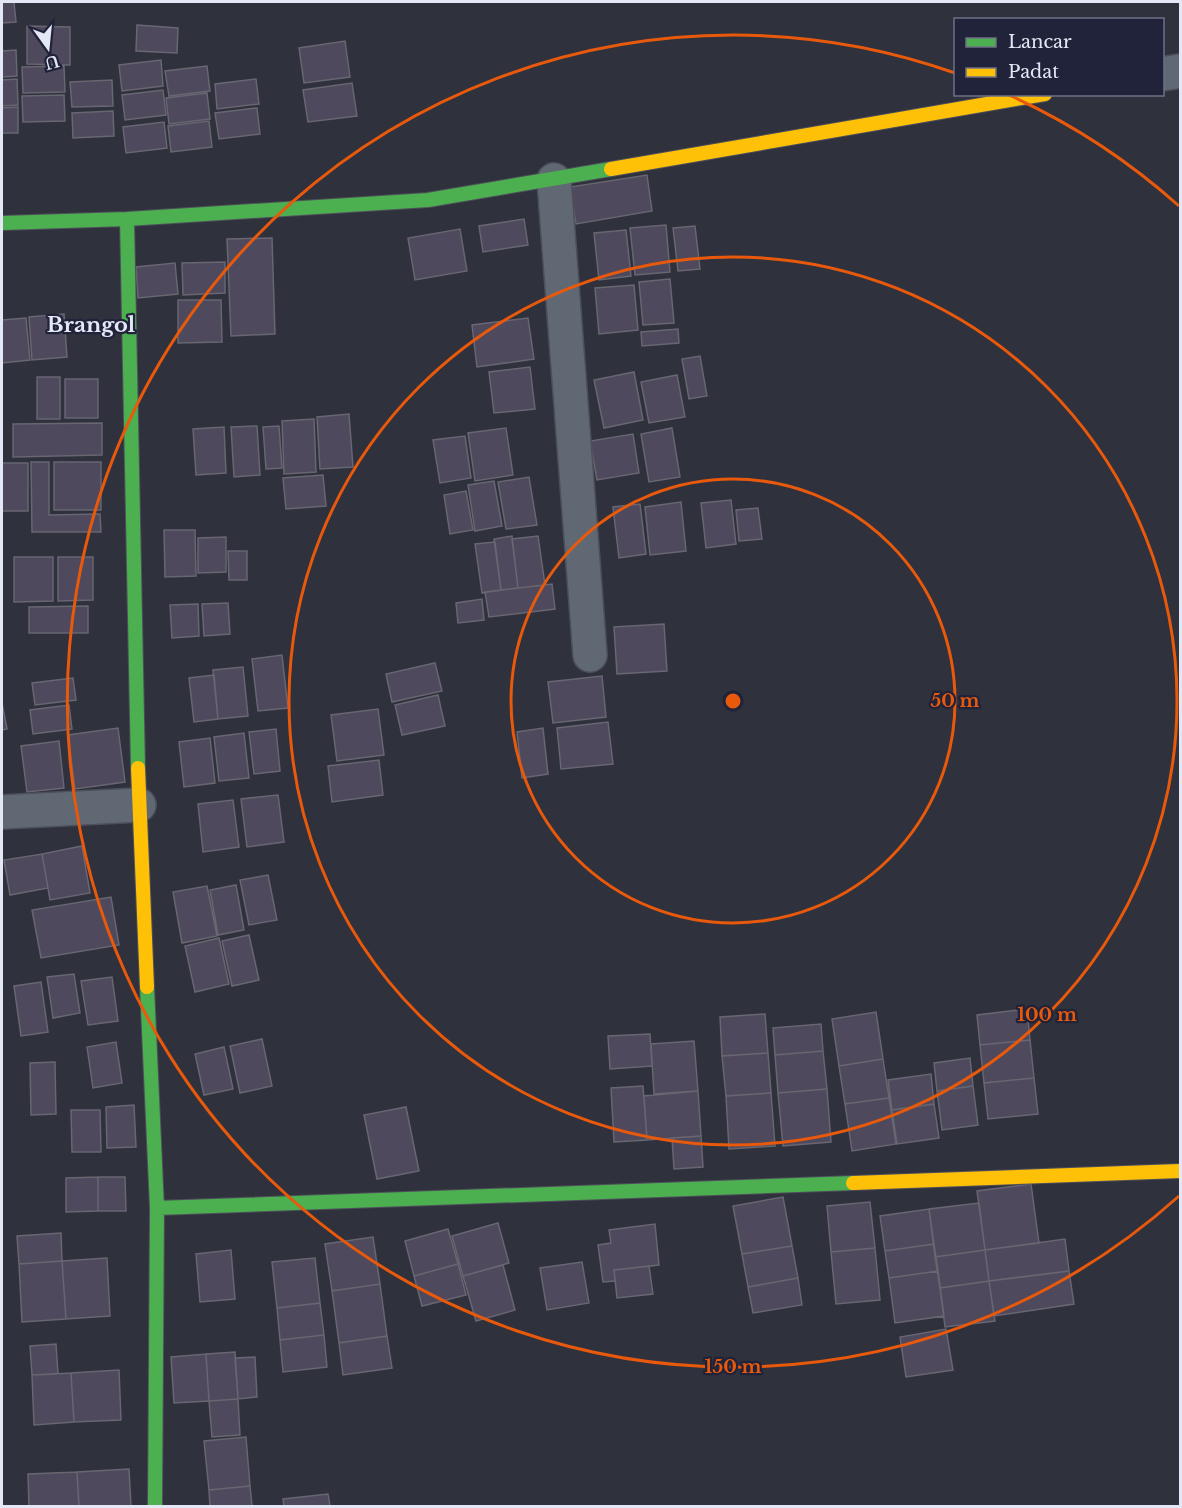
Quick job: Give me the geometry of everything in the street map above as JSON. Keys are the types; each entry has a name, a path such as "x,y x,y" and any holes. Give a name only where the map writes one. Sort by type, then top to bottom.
{"street":[{"path":"1164,74 1180,71"},
{"path":"2,223 127,219 428,200 1034,96"},
{"path":"554,180 590,656"},
{"path":"127,219 139,805 157,1208 155,1506"},
{"path":"2,812 139,805"},
{"path":"157,1208 1180,1171"}],"building":[{"path":"2,2 14,2 16,22 2,23"},
{"path":"137,25 178,28 177,53 136,51"},
{"path":"27,26 70,27 70,65 27,64"},
{"path":"345,41 350,77 304,83 299,48"},
{"path":"16,50 17,76 2,77 2,51"},
{"path":"161,60 163,86 122,91 119,65"},
{"path":"64,66 65,92 23,93 22,67"},
{"path":"207,66 210,91 169,96 165,71"},
{"path":"17,79 18,105 2,106 2,80"},
{"path":"256,79 259,104 217,109 215,84"},
{"path":"112,80 113,106 72,107 70,82"},
{"path":"352,83 357,116 308,122 303,90"},
{"path":"163,90 166,115 125,120 122,95"},
{"path":"207,93 210,119 169,124 166,98"},
{"path":"64,95 65,121 23,122 22,96"},
{"path":"18,107 18,133 2,133 2,108"},
{"path":"257,108 260,134 219,139 215,113"},
{"path":"113,111 114,136 73,138 72,113"},
{"path":"209,121 212,147 171,152 168,126"},
{"path":"164,122 167,148 126,153 123,127"},
{"path":"647,175 652,211 576,224 570,187"},
{"path":"524,219 528,245 483,252 479,226"},
{"path":"666,225 670,272 635,275 630,228"},
{"path":"695,226 700,269 678,271 673,228"},
{"path":"460,229 467,271 415,280 408,238"},
{"path":"626,230 631,276 599,280 594,233"},
{"path":"272,238 275,334 231,336 227,239"},
{"path":"225,262 225,293 183,295 182,263"},
{"path":"175,263 178,294 138,298 136,267"},
{"path":"670,279 674,323 643,325 639,282"},
{"path":"634,285 638,330 599,334 595,288"},
{"path":"178,300 221,300 222,342 178,343"},
{"path":"64,314 67,357 32,360 29,317"},
{"path":"26,318 30,360 2,363 2,320"},
{"path":"528,318 534,359 477,367 472,325"},
{"path":"678,329 679,343 642,346 641,332"},
{"path":"700,356 707,396 689,399 682,359"},
{"path":"530,367 535,409 494,413 489,372"},
{"path":"634,372 643,420 604,428 594,380"},
{"path":"677,375 685,417 649,423 641,382"},
{"path":"37,377 60,377 60,419 37,419"},
{"path":"65,379 98,379 98,418 65,418"},
{"path":"349,414 353,467 320,469 317,417"},
{"path":"314,419 316,472 284,474 282,421"},
{"path":"102,423 102,455 13,457 13,424"},
{"path":"257,426 260,475 234,477 231,427"},
{"path":"279,426 282,468 266,469 263,427"},
{"path":"224,427 226,473 196,475 193,429"},
{"path":"506,428 513,475 475,481 468,433"},
{"path":"672,428 680,477 649,482 641,434"},
{"path":"633,434 639,473 597,480 590,441"},
{"path":"465,436 471,478 440,483 433,440"},
{"path":"31,462 49,462 49,515 100,514 101,532 32,532"},
{"path":"54,462 101,462 101,510 54,510"},
{"path":"2,463 28,463 28,511 2,511"},
{"path":"323,475 326,506 286,509 283,478"},
{"path":"529,477 537,525 506,529 498,482"},
{"path":"494,481 502,526 475,531 468,485"},
{"path":"466,491 473,530 450,534 444,495"},
{"path":"731,500 736,544 706,548 701,503"},
{"path":"681,502 686,551 650,555 645,507"},
{"path":"640,504 646,554 619,558 613,507"},
{"path":"758,508 762,539 739,541 736,510"},
{"path":"164,530 195,530 196,576 165,577"},
{"path":"512,536 518,588 501,590 494,539"},
{"path":"538,536 545,585 518,588 512,539"},
{"path":"226,537 226,572 198,573 198,538"},
{"path":"495,542 501,590 482,593 475,544"},
{"path":"228,551 247,551 247,580 229,580"},
{"path":"14,557 53,557 53,601 14,602"},
{"path":"58,557 93,557 93,600 58,601"},
{"path":"552,584 555,609 489,617 485,592"},
{"path":"482,599 484,620 458,623 456,603"},
{"path":"228,603 230,634 204,636 202,604"},
{"path":"198,604 199,636 172,638 170,605"},
{"path":"88,606 88,633 29,633 29,607"},
{"path":"664,624 667,671 617,674 614,627"},
{"path":"282,655 288,708 258,711 252,659"},
{"path":"435,663 442,691 392,702 386,674"},
{"path":"243,667 248,716 218,719 213,670"},
{"path":"214,675 218,719 194,722 189,678"},
{"path":"602,676 606,717 553,723 548,682"},
{"path":"73,678 76,700 35,705 32,683"},
{"path":"438,695 445,726 402,735 395,705"},
{"path":"2,703 7,729 2,730"},
{"path":"69,705 72,729 33,734 30,710"},
{"path":"378,709 384,755 337,761 331,715"},
{"path":"608,722 613,764 561,769 557,728"},
{"path":"118,728 125,782 75,789 68,735"},
{"path":"543,728 548,774 522,778 517,732"},
{"path":"276,729 280,771 254,774 249,732"},
{"path":"244,733 249,778 219,781 214,737"},
{"path":"210,738 215,783 184,787 179,742"},
{"path":"59,741 64,788 27,792 21,746"},
{"path":"379,760 383,795 332,802 328,766"},
{"path":"278,795 284,842 247,847 241,799"},
{"path":"233,800 239,847 203,852 198,804"},
{"path":"82,846 90,893 50,900 42,854"},
{"path":"42,854 48,888 10,895 4,860"},
{"path":"268,875 277,920 249,925 240,880"},
{"path":"236,885 244,930 218,935 210,890"},
{"path":"207,886 217,936 182,943 173,892"},
{"path":"111,897 119,945 41,958 32,910"},
{"path":"249,935 259,980 232,986 222,941"},
{"path":"219,938 229,984 195,992 185,946"},
{"path":"74,974 80,1013 53,1018 47,977"},
{"path":"112,977 118,1021 88,1025 81,981"},
{"path":"41,982 48,1032 21,1036 14,986"},
{"path":"1027,1009 1030,1040 980,1045 977,1015"},
{"path":"876,1012 883,1059 839,1066 832,1019"},
{"path":"765,1014 768,1053 722,1056 720,1017"},
{"path":"821,1024 823,1051 775,1055 773,1028"},
{"path":"650,1034 652,1066 610,1069 608,1036"},
{"path":"262,1039 272,1086 240,1093 230,1046"},
{"path":"1030,1040 1034,1078 984,1083 980,1045"},
{"path":"694,1041 698,1091 654,1094 651,1044"},
{"path":"116,1042 122,1083 93,1088 87,1047"},
{"path":"224,1047 233,1089 204,1095 195,1054"},
{"path":"823,1051 827,1089 778,1093 775,1055"},
{"path":"768,1053 771,1093 726,1096 722,1056"},
{"path":"970,1058 973,1086 937,1091 934,1063"},
{"path":"883,1059 889,1098 845,1104 839,1066"},
{"path":"55,1062 56,1114 31,1115 30,1063"},
{"path":"931,1074 934,1104 892,1110 888,1080"},
{"path":"1034,1078 1038,1114 988,1119 984,1083"},
{"path":"643,1086 647,1140 614,1142 611,1088"},
{"path":"973,1086 978,1125 942,1130 937,1091"},
{"path":"827,1089 831,1142 783,1146 778,1093"},
{"path":"698,1091 701,1136 647,1140 644,1096"},
{"path":"771,1093 775,1146 729,1149 726,1096"},
{"path":"889,1098 896,1144 852,1151 845,1104"},
{"path":"934,1104 939,1138 897,1144 892,1110"},
{"path":"134,1105 136,1147 107,1148 106,1107"},
{"path":"406,1107 419,1171 377,1179 364,1115"},
{"path":"71,1110 100,1110 101,1152 72,1152"},
{"path":"701,1136 703,1167 674,1169 672,1138"},
{"path":"98,1177 98,1211 66,1212 66,1178"},
{"path":"98,1177 125,1177 126,1211 98,1211"},
{"path":"1031,1184 1039,1243 985,1250 977,1191"},
{"path":"783,1197 792,1246 742,1254 733,1206"},
{"path":"870,1202 875,1248 831,1252 827,1206"},
{"path":"979,1203 985,1250 935,1257 929,1209"},
{"path":"929,1209 934,1244 885,1251 880,1216"},
{"path":"498,1223 509,1263 463,1276 452,1236"},
{"path":"655,1224 659,1265 614,1270 615,1281 603,1282 598,1245 611,1243 609,1230"},
{"path":"448,1229 458,1264 414,1276 405,1241"},
{"path":"61,1233 62,1261 19,1264 17,1236"},
{"path":"373,1237 380,1284 332,1291 325,1244"},
{"path":"1065,1239 1069,1271 989,1281 985,1250"},
{"path":"934,1244 938,1271 889,1278 885,1251"},
{"path":"792,1246 798,1278 748,1287 742,1254"},
{"path":"875,1248 880,1300 836,1304 831,1252"},
{"path":"231,1250 235,1299 200,1302 196,1254"},
{"path":"985,1250 989,1281 940,1288 935,1257"},
{"path":"107,1258 110,1316 66,1319 62,1261"},
{"path":"315,1258 320,1303 277,1308 272,1262"},
{"path":"62,1261 66,1319 22,1322 19,1264"},
{"path":"582,1262 589,1303 547,1310 540,1268"},
{"path":"458,1264 466,1295 422,1306 414,1276"},
{"path":"503,1265 515,1310 476,1321 463,1276"},
{"path":"649,1266 653,1294 617,1298 614,1270"},
{"path":"938,1271 944,1316 895,1323 889,1278"},
{"path":"1069,1271 1074,1304 994,1316 989,1281"},
{"path":"798,1278 802,1305 753,1313 748,1287"},
{"path":"989,1281 995,1321 945,1327 940,1288"},
{"path":"380,1284 387,1336 339,1343 332,1291"},
{"path":"320,1303 324,1335 280,1340 277,1308"},
{"path":"946,1329 953,1370 906,1377 900,1337"},
{"path":"324,1335 327,1367 283,1372 280,1340"},
{"path":"387,1336 392,1368 343,1375 339,1343"},
{"path":"56,1344 58,1374 32,1375 30,1346"},
{"path":"235,1352 238,1399 209,1401 206,1354"},
{"path":"206,1354 209,1401 174,1403 171,1357"},
{"path":"255,1357 257,1397 238,1399 235,1358"},
{"path":"119,1370 121,1420 74,1422 71,1373"},
{"path":"71,1373 74,1422 34,1425 32,1375"},
{"path":"238,1399 240,1435 212,1437 209,1401"},
{"path":"246,1437 250,1486 209,1490 204,1441"},
{"path":"129,1469 131,1506 79,1506 77,1472"},
{"path":"77,1472 79,1506 29,1506 28,1474"},
{"path":"250,1486 252,1506 210,1506 209,1490"},
{"path":"328,1494 330,1506 284,1506 283,1499"}],"traffic: fast":[{"path":"2,223 127,219 428,200 611,169"},
{"path":"127,219 138,768"},
{"path":"147,987 157,1208 155,1506"},
{"path":"157,1208 853,1183"}],"traffic: slow":[{"path":"611,169 1033,96"},
{"path":"138,768 147,987"},
{"path":"853,1183 1180,1171"}],"district":[{"name":"Brangol","path":"91,325"}]}
